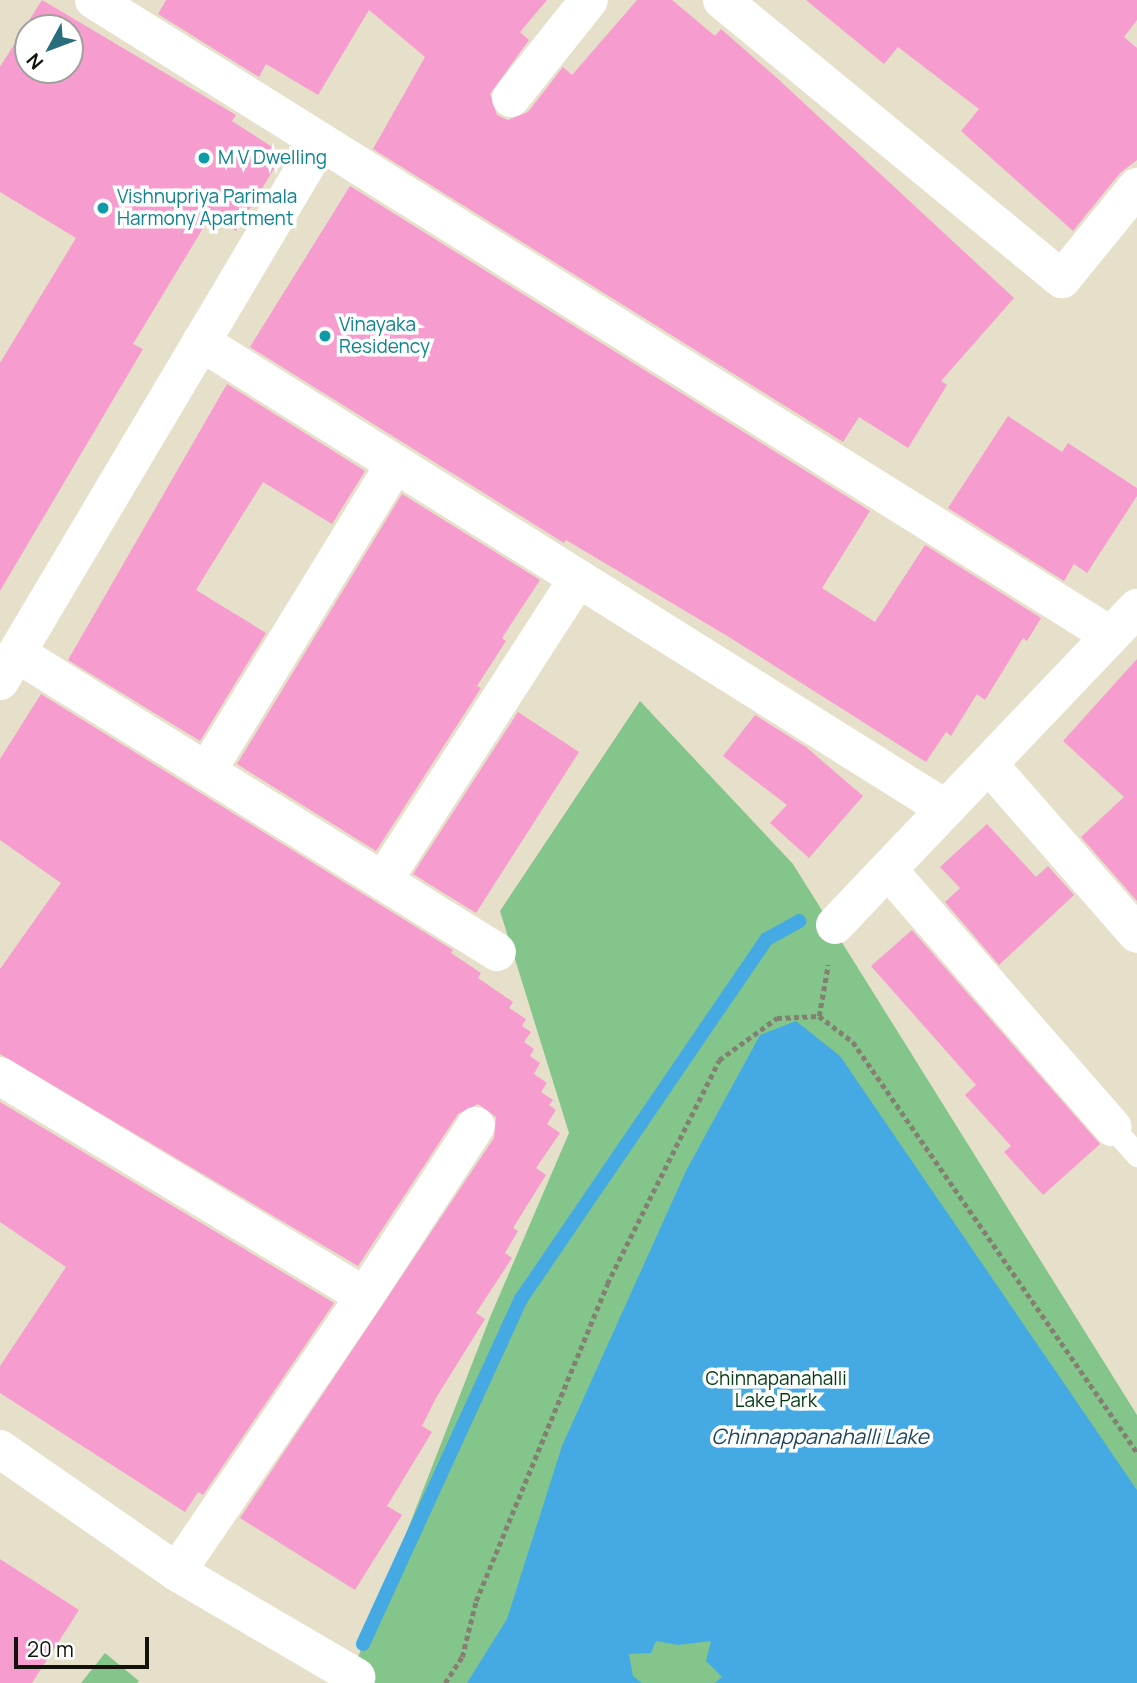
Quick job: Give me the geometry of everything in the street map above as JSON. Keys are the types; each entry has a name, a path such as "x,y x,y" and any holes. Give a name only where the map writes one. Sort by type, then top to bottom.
{"street":[{"path":"94,0 319,144 1110,635"},
{"path":"511,98 589,0"},
{"path":"722,0 1062,279 1137,187"},
{"path":"319,144 9,667 207,771 497,953"},
{"path":"201,342 946,809"},
{"path":"207,771 395,464"},
{"path":"383,881 578,578"},
{"path":"835,925 990,766 1137,608"},
{"path":"990,766 1137,934"},
{"path":"889,871 1112,1127"},
{"path":"0,1076 365,1296"},
{"path":"177,1572 365,1296 476,1126"},
{"path":"0,1450 177,1572 356,1677"}],"lane":[{"path":"1112,1127 1137,1155"}],"path":[{"path":"819,1016 835,925"},
{"path":"446,1683 462,1657 476,1601 607,1284 719,1060 777,1018 819,1016 853,1042 1137,1452"}],"green space":[{"name":"Chinnapanahalli Lake Park","path":"640,701 793,864 1137,1415 1137,1683 348,1683 491,1315 569,1133 500,911"},
{"path":"105,1653 139,1681 81,1683"}],"water":[{"name":"Chinnappanahalli Lake","path":"796,1021 840,1056 1137,1490 1137,1683 715,1683 722,1677 706,1661 711,1641 678,1645 656,1641 651,1653 629,1654 633,1676 642,1683 467,1683 507,1619 562,1446 686,1171 760,1035"}],"building":[{"path":"42,0 66,14 33,14"},
{"path":"166,0 547,0 520,32 529,40 490,94 497,115 508,120 528,112 563,67 572,75 637,0 672,0 715,36 721,29 1014,298 941,381 947,385 908,448 859,417 843,442 373,149 425,57 369,10 318,95 266,64 259,77 158,14"},
{"path":"806,0 1137,0 1137,20 1124,37 1137,48 1137,160 1120,173 1073,231 961,131 979,109 898,47 884,64"},
{"path":"84,25 236,115 232,121 283,154 236,231 211,215 133,344 143,349 0,591 0,363 76,238 0,192 0,67 14,45 14,84 84,84"},
{"path":"350,186 870,511 822,588 875,622 925,545 1041,618 1027,641 1023,638 985,700 977,694 951,736 946,732 926,762 729,637 566,540 564,543 250,347"},
{"path":"227,384 365,471 332,524 263,482 196,590 266,633 200,741 68,660"},
{"path":"1008,416 1062,452 1068,443 1137,488 1137,496 1087,573 1074,564 1064,581 948,508"},
{"path":"402,494 540,580 502,638 506,641 477,686 481,688 376,851 237,764"},
{"path":"1137,659 1137,901 1081,837 1124,797 1063,741"},
{"path":"41,694 453,950 451,953 481,973 478,978 513,1002 509,1008 526,1019 522,1026 531,1032 524,1042 534,1049 530,1056 540,1063 534,1074 547,1083 541,1092 553,1100 549,1105 556,1110 547,1124 560,1133 536,1168 546,1175 513,1228 518,1231 505,1253 512,1258 476,1313 485,1319 436,1398 422,1426 432,1432 387,1506 402,1515 355,1590 240,1518 494,1138 496,1117 478,1104 458,1114 358,1266 0,1054 0,969 61,883 0,840 0,759"},
{"path":"518,712 579,752 476,913 413,874"},
{"path":"755,715 806,747 863,796 809,858 770,823 787,805 723,756"},
{"path":"987,824 1036,877 1048,866 1074,895 999,965 945,902 960,888 940,867"},
{"path":"912,930 1100,1144 1043,1195 1004,1152 1011,1146 965,1095 976,1085 871,966"},
{"path":"0,1102 334,1303 203,1495 198,1492 185,1512 0,1393 0,1366 66,1267 0,1222"},
{"path":"0,1559 79,1610 32,1683 0,1683"}],"waterway":[{"path":"363,1644 521,1299 767,939 799,921"}],"place":[{"name":"M V Dwelling","path":"204,158"},
{"name":"Vishnupriya Parimala Harmony Apartment","path":"103,208"},
{"name":"Vinayaka Residency","path":"325,336"}]}
